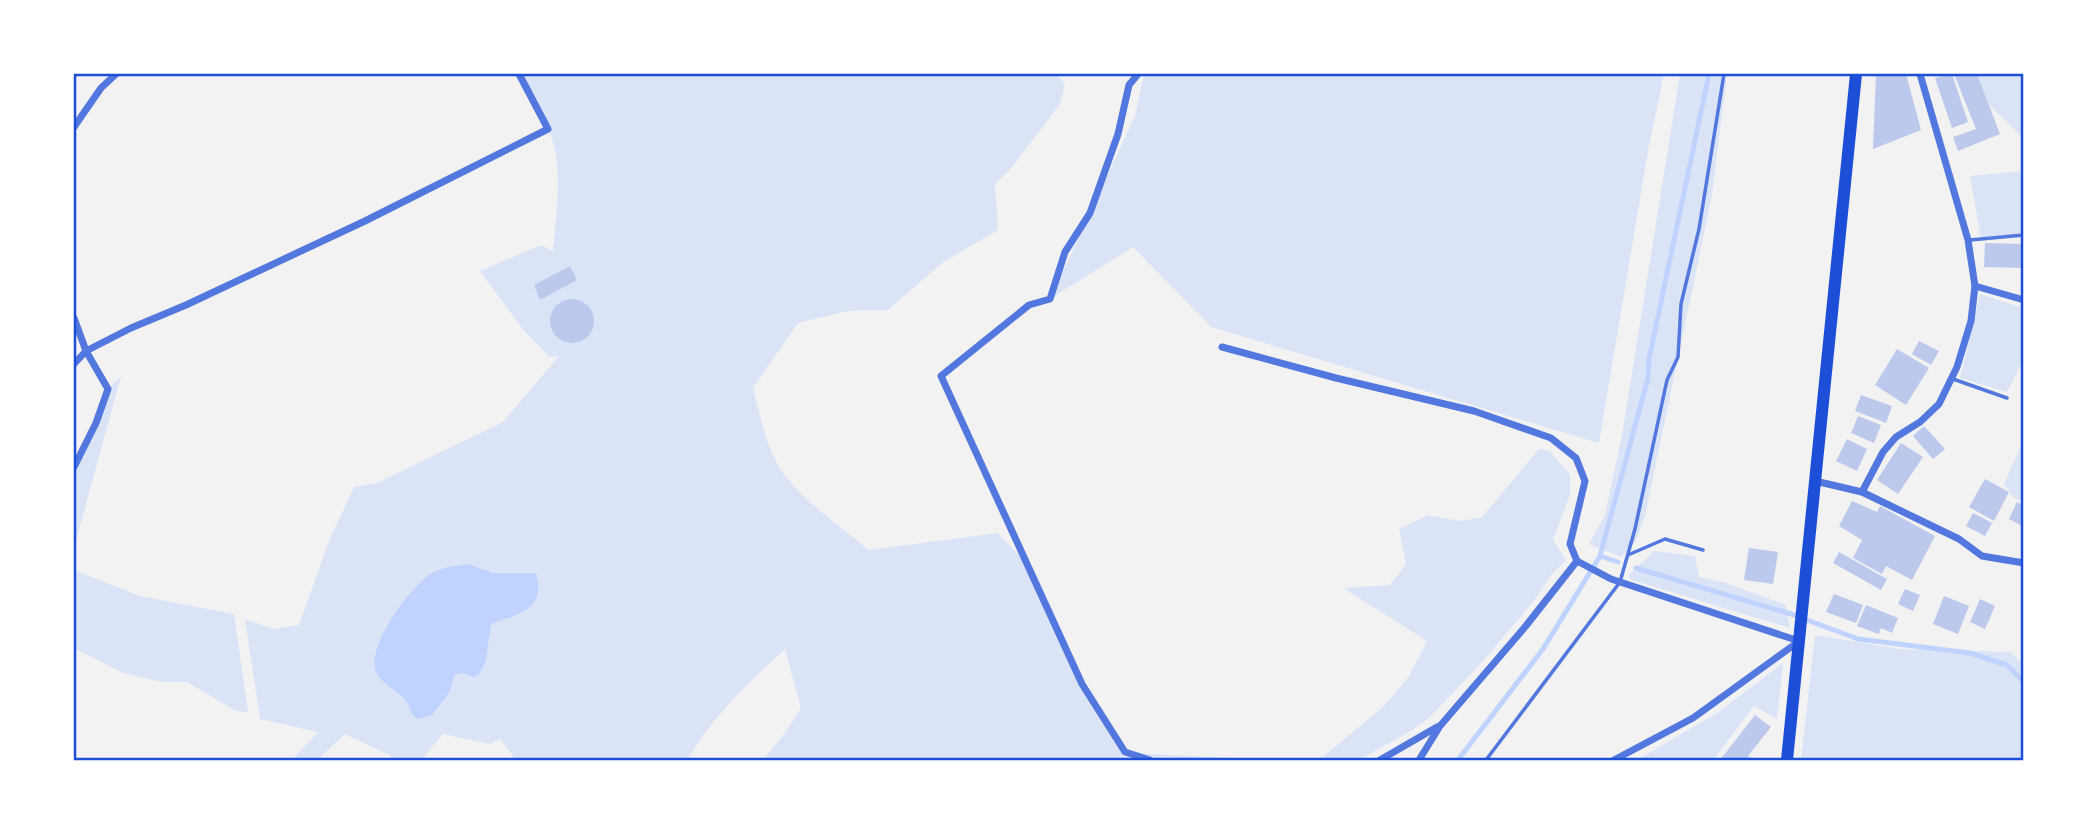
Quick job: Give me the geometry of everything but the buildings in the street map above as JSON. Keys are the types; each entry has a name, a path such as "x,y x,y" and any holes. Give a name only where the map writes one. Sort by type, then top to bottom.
{"main road":[{"path":"1787,761 1856,74"}],"street":[{"path":"74,127 101,88 116,74"},
{"path":"74,364 86,351 131,328 186,306 242,277 365,221 548,129 519,74"},
{"path":"1138,74 1129,85 1118,134 1090,213 1065,252 1051,299 1029,306 941,376 1083,684 1125,752 1150,761"},
{"path":"1862,492 1883,452 1896,437 1920,422 1939,404 1951,379 1971,321 1975,286 1968,240 1920,74"},
{"path":"1975,286 2024,300"},
{"path":"74,318 86,351 108,389 96,423 74,467"},
{"path":"1222,347 1474,411 1551,438 1576,458 1585,481 1570,544 1581,563 1611,579 1799,636"},
{"path":"1815,481 1862,492 1959,538 1982,556 2024,563"},
{"path":"1419,761 1440,726 1581,563"},
{"path":"1614,761 1693,718 1799,636"},
{"path":"1380,761 1440,726"}],"lane":[{"path":"1486,761 1620,582 1636,529 1667,380 1678,357 1681,304 1699,229 1724,74"},
{"path":"1968,240 2024,235"},
{"path":"1951,379 2007,397"},
{"path":"1628,555 1665,539 1703,550"}],"shaded area":[{"path":"514,74 1057,74 1065,84 1060,104 1009,171 995,184 998,230 942,263 888,310 847,311 798,323 753,388 767,441 781,470 810,502 869,550 998,533 1025,562 1066,649 1126,760 763,760 801,708 785,649 720,715 687,760 516,760 500,739 490,744 443,734 421,760 389,760 391,756 345,734 317,760 292,760 318,732 260,719 245,619 273,629 299,625 329,541 354,487 377,483 503,422 559,356 550,357 525,332 480,271 541,245 553,251 558,173 553,143 548,129"},
{"path":"1144,74 1664,74 1649,146 1599,443 1211,327 1133,247 1050,299 1135,116"},
{"path":"1680,74 1727,74 1712,195 1645,516 1636,541 1621,557 1589,544 1605,515 1622,435"},
{"path":"1975,74 2023,74 2023,138 1988,104"},
{"path":"2023,171 2023,235 1981,238 1970,176"},
{"path":"1980,294 2023,308 2023,361 2007,392 1960,378"},
{"path":"121,376 74,548 74,467 108,389"},
{"path":"2023,441 2024,502 2014,498 2004,484"},
{"path":"1539,449 1549,451 1570,474 1570,495 1553,540 1566,560 1483,661 1429,718 1359,760 1319,760 1383,707 1408,678 1427,641 1343,588 1390,585 1406,564 1399,529 1428,515 1460,521 1482,517"},
{"path":"1654,551 1695,556 1699,577 1726,583 1786,605 1790,628 1632,580 1628,576"},
{"path":"74,570 140,596 234,614 248,712 236,711 187,682 162,682 123,673 74,648"},
{"path":"1815,635 1900,649 2011,652 2023,664 2023,760 1801,760"},
{"path":"1783,663 1777,719 1754,706 1713,760 1637,760 1717,713"},
{"path":"1130,753 1274,760 1144,760"}],"water":[{"path":"468,564 493,573 536,573 537,595 528,609 491,624 486,661 479,674 473,677 463,673 455,674 449,693 432,715 418,719 412,714 404,698 382,681 376,672 377,648 392,618 423,580 441,569"}],"waterway":[{"path":"1458,760 1543,649 1600,556 1648,378 1649,359 1709,74"},
{"path":"1600,556 1618,562"},
{"path":"1636,568 1791,614 1858,639 1970,653 2007,665 2024,682"}]}
